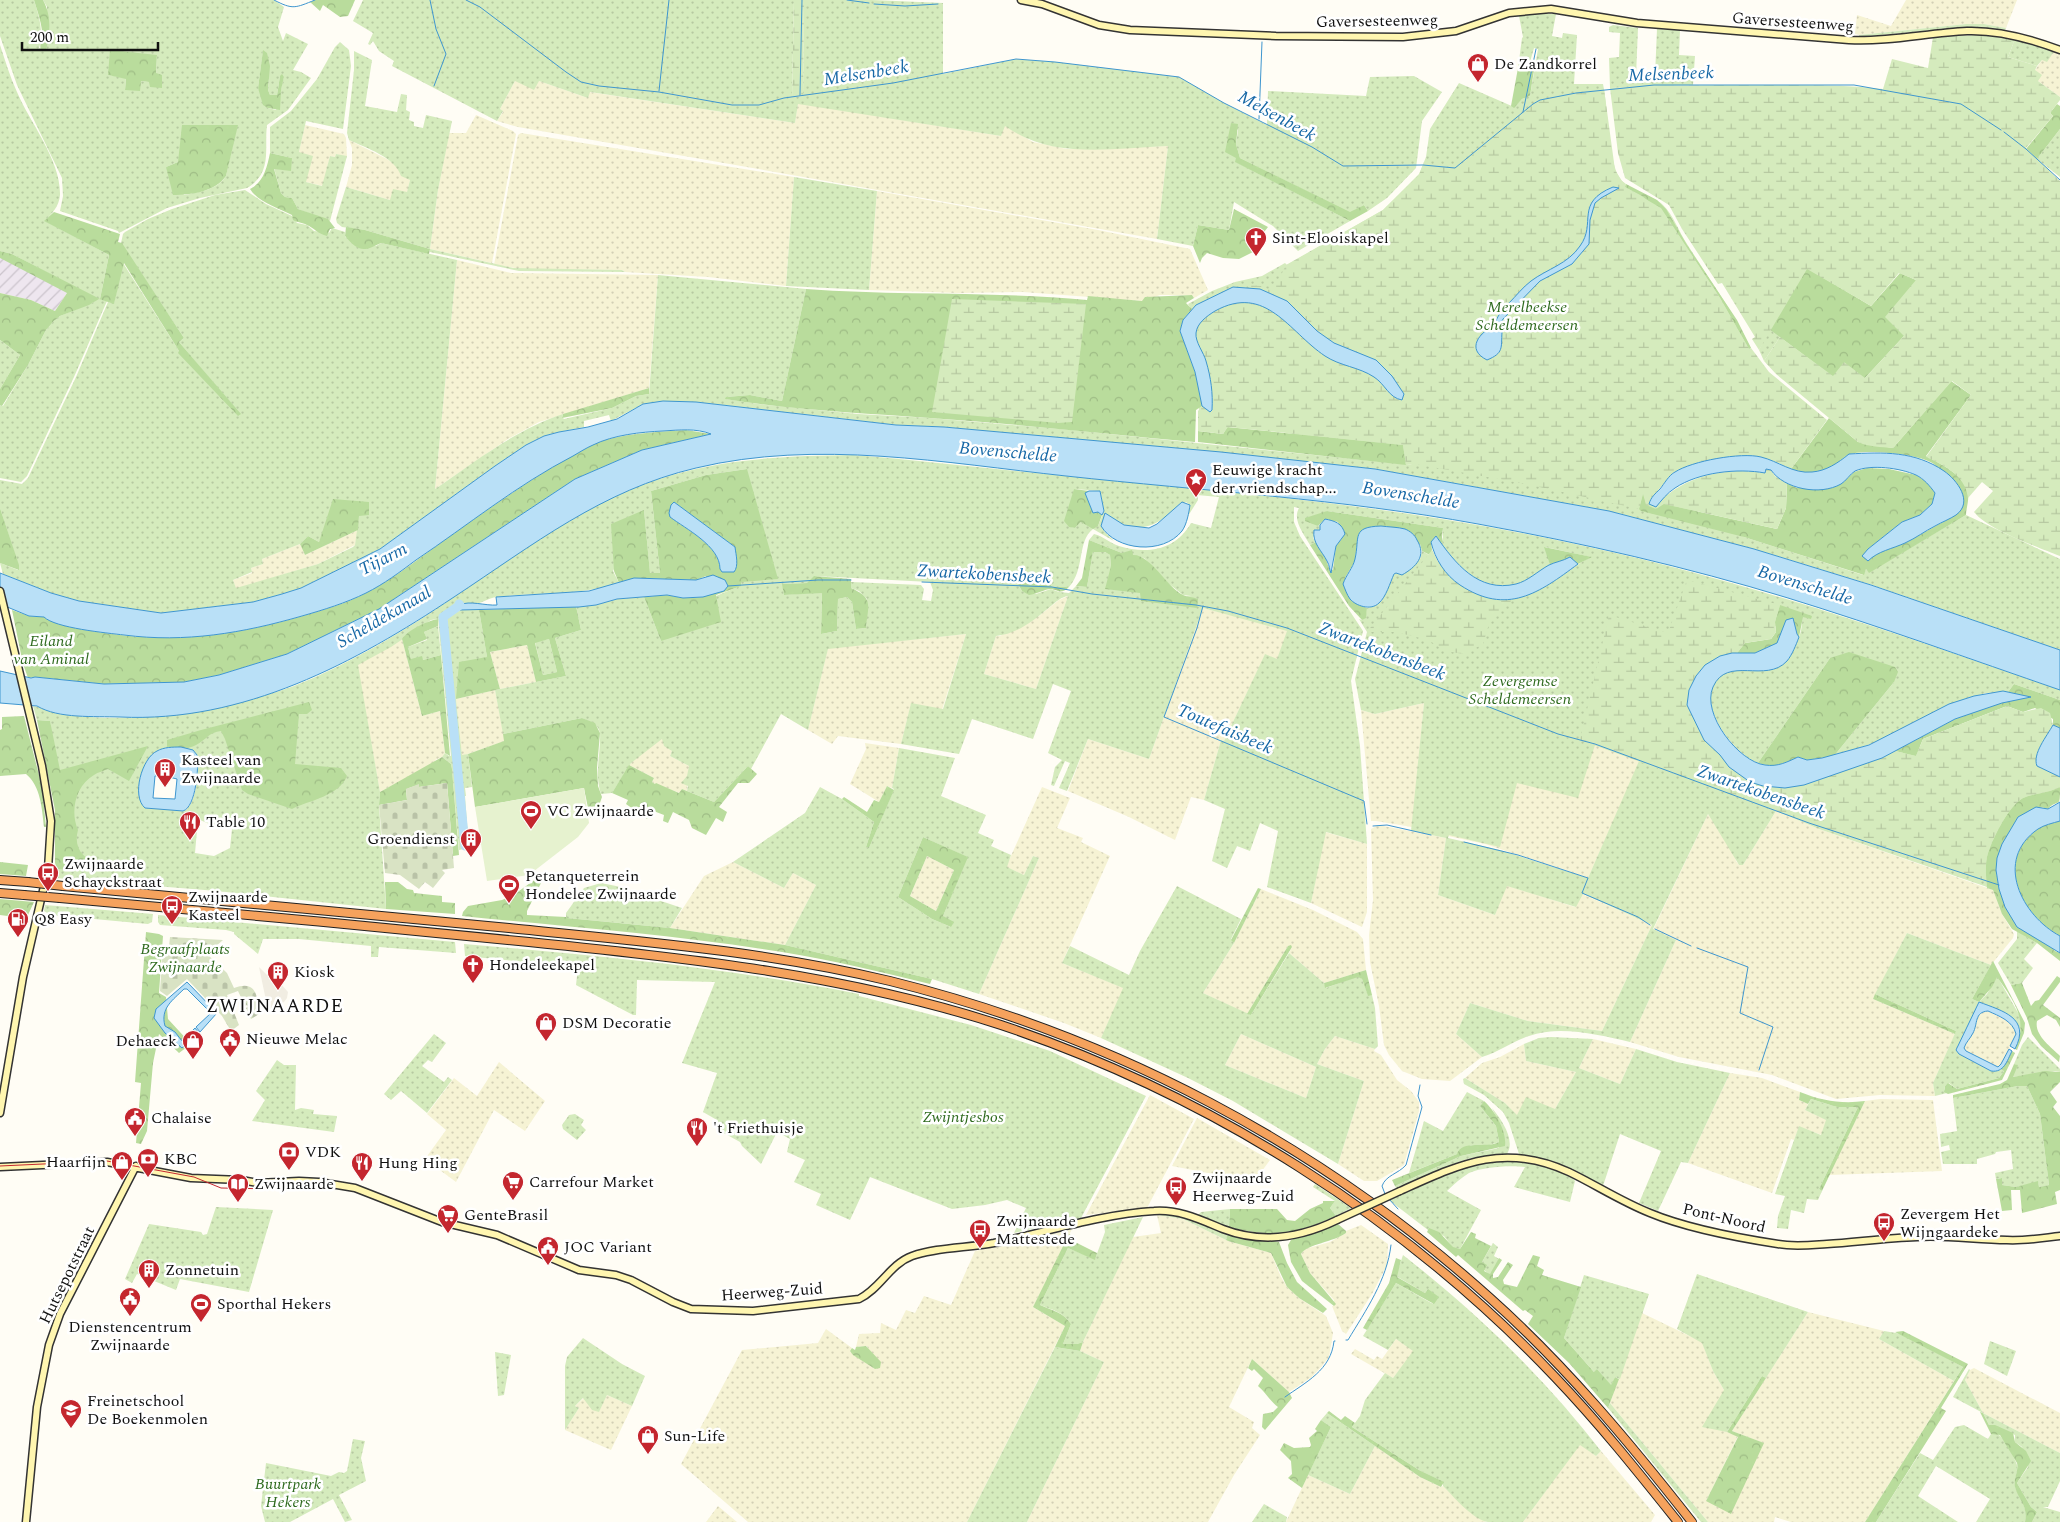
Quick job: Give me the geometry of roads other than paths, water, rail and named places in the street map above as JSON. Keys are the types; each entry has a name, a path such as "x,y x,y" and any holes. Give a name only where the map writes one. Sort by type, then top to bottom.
{"highway":[{"path":"0,880 659,943 772,957 887,981 1006,1015 1054,1032 1114,1056 1197,1095 1249,1123 1340,1180 1386,1212 1446,1259 1492,1300 1565,1371 1631,1446 1692,1522"},
{"path":"0,893 448,934 654,955 768,970 870,989 1000,1025 1069,1050 1179,1099 1256,1141 1315,1177 1381,1223 1431,1262 1483,1307 1556,1378 1621,1452 1678,1522"}],"street":[{"name":"Gaversesteenweg","path":"1021,0 1042,4 1099,25 1130,30 1276,36 1403,38 1456,31 1509,13 1551,9 1637,23 1849,40 1883,40 1959,32 1988,32 2060,50"},
{"path":"0,591 32,723 51,821 50,852 24,971 0,1113"},
{"name":"Pont-Noord","path":"1400,1191 1466,1163 1486,1159 1513,1158 1536,1161 1565,1171 1635,1207 1668,1220 1781,1245 1803,1246 1943,1236 2007,1240 2060,1236"},
{"name":"Heerweg-Zuid","path":"0,1167 90,1161 136,1166 191,1178 241,1180 274,1184 290,1181 319,1182 355,1188 442,1222 497,1235 579,1270 616,1275 631,1280 685,1307 698,1310 753,1311 859,1299 873,1291 895,1268 912,1256 993,1243 1083,1222 1164,1211 1183,1214 1232,1232 1264,1238 1293,1236 1317,1229 1400,1191"},
{"name":"Hutsepotstraat","path":"26,1522 37,1407 49,1345 60,1314 136,1166"}],"water":[{"path":"1613,187 1619,188 1595,203 1590,220 1589,244 1572,264 1540,281 1503,319 1498,328 1502,332 1499,352 1487,360 1480,356 1476,346 1480,336 1495,325 1502,310 1528,283 1563,262 1575,252 1585,238 1588,214 1594,200 1601,193"},
{"path":"1233,287 1260,289 1287,301 1317,331 1334,343 1376,360 1392,376 1404,394 1402,400 1390,394 1378,380 1368,374 1325,356 1276,314 1263,307 1249,303 1233,304 1209,315 1198,326 1196,333 1208,367 1212,392 1212,410 1210,412 1202,406 1195,372 1180,331 1183,320 1196,305"},
{"path":"663,401 696,402 896,425 944,427 1221,452 1375,469 1609,511 1754,549 1871,585 2060,650 2060,690 1788,598 1634,556 1517,531 1427,515 1273,496 1066,476 928,460 834,454 742,459 696,468 630,490 569,521 454,597 377,644 337,666 296,684 254,699 210,710 166,716 120,717 66,715 37,706 0,703 0,671 31,678 104,684 184,682 219,675 287,654 379,609 575,479 642,450 711,434 687,430 654,431 627,435 601,442 552,467 493,506 392,578 366,593 310,614 236,632 169,638 106,633 70,627 50,621 44,617 29,616 0,604 0,573 51,593 79,601 161,613 253,602 301,588 380,549 495,466 526,445 544,436 617,419 643,404"},
{"path":"1849,454 1898,454 1933,464 1949,475 1958,485 1964,498 1964,504 1956,515 1913,539 1881,552 1868,561 1862,556 1868,549 1902,522 1920,515 1932,504 1935,493 1919,477 1894,469 1877,467 1855,471 1843,483 1832,488 1813,490 1803,489 1784,482 1771,470 1766,469 1765,473 1731,471 1695,478 1672,490 1656,507 1649,504 1653,496 1673,473 1704,461 1717,458 1752,456 1761,457 1798,471 1812,472 1832,466"},
{"path":"1100,491 1104,511 1102,515 1098,512 1093,513 1085,493"},
{"path":"674,502 735,547 737,564 734,572 722,572 719,561 708,546 670,517 671,505"},
{"path":"1182,502 1190,505 1185,525 1174,539 1163,544 1152,547 1128,545 1117,541 1101,526 1105,513 1124,525 1149,528 1157,524"},
{"path":"1325,519 1338,523 1345,534 1336,546 1331,573 1328,563 1314,539 1314,530 1320,530 1320,525"},
{"path":"1381,526 1402,528 1410,532 1415,536 1420,546 1420,556 1416,565 1407,572 1402,575 1394,574 1386,594 1379,603 1372,607 1364,607 1350,599 1343,584 1354,562 1361,531 1365,528"},
{"path":"1436,536 1451,556 1469,574 1490,584 1502,586 1520,583 1549,565 1570,557 1578,564 1536,592 1508,600 1493,599 1477,594 1460,585 1450,576 1441,566 1433,548 1431,542"},
{"path":"713,575 725,580 728,586 724,591 703,597 683,598 667,595 617,599 596,605 579,607 460,610 460,605 464,604 497,605 496,597 589,591 634,578 696,580"},
{"path":"1793,618 1799,637 1787,661 1769,670 1728,673 1719,678 1713,687 1711,698 1712,710 1717,723 1734,746 1755,762 1765,765 1782,764 1798,757 1807,760 1822,758 1869,745 1949,704 1974,696 2003,691 2031,697 2002,703 1955,719 1882,758 1804,785 1785,788 1763,786 1750,782 1729,767 1720,755 1704,740 1687,705 1689,690 1696,676 1705,665 1720,656 1732,653 1755,653 1777,643 1786,620"},
{"path":"2053,725 2060,728 2060,777 2037,766 2036,761 2038,751"},
{"path":"181,747 193,750 197,755 196,786 191,802 183,811 145,808 139,795 139,787 140,778 147,761 157,751","holes":["161,775 177,779 175,799 153,798 155,776"]},
{"path":"2060,802 2060,821 2038,829 2024,842 2017,856 2015,871 2018,887 2024,902 2046,927 2060,936 2060,953 2017,927 2005,907 1999,889 1996,870 1997,858 2002,844 2018,817 2036,807 2048,809"},
{"path":"187,982 217,1013 200,1032 196,1027 211,1013 187,989 184,989 168,1005 164,1014 165,1026 175,1032 182,1041 195,1028 199,1033 182,1048 165,1033 154,1018 156,1009"},
{"path":"1979,1002 2012,1017 2020,1030 2015,1049 2010,1046 2016,1034 2009,1022 1988,1011 1978,1016 1973,1033 1964,1048 1966,1051 1998,1067 2009,1049 2012,1051 2004,1066 1999,1070 1991,1071 1959,1054 1956,1050"}],"waterway":[{"name":"Melsenbeek","path":"274,0 290,7 303,5 315,0"},
{"path":"430,0 436,29 446,54 434,86"},
{"name":"Melsenbeek","path":"466,0 480,7 581,82 599,86 659,92 732,105 759,105 784,98 893,83 1016,59 1055,62 1179,77 1224,103 1312,147 1343,166 1423,165 1455,168 1540,100 1576,93 1654,85 1854,85 1961,104 2001,130"},
{"path":"659,91 669,0"},
{"path":"800,95 802,0"},
{"path":"847,0 869,3"},
{"path":"874,4 905,6 938,4"},
{"path":"1259,119 1262,42"},
{"path":"1523,112 1536,49"},
{"name":"Melsenbeek","path":"2004,132 2060,180"},
{"name":"Tijarm","path":"584,438 624,426"},
{"name":"Zwartekobensbeek","path":"728,586 818,580 851,580"},
{"name":"Zwartekobensbeek","path":"922,582 1052,587 1092,594 1196,605 1228,611 1287,628 1558,734 1595,744 1809,823 1999,885"},
{"path":"459,604 443,617 465,846"},
{"name":"Toutefaisbeek","path":"1203,606 1197,628 1164,717 1364,801 1367,824"},
{"name":"Toutefaisbeek","path":"1373,826 1387,825 1431,835"},
{"name":"Toutefaisbeek","path":"1464,842 1518,855 1588,878 1582,893 1638,917 1650,925"},
{"name":"Toutefaisbeek","path":"1655,929 1691,946"},
{"name":"Toutefaisbeek","path":"1697,948 1748,967 1740,1013 1773,1027 1759,1070"},
{"path":"1385,1194 1382,1186 1384,1182 1406,1165 1422,1107 1418,1096 1420,1085"},
{"path":"1389,1199 1398,1209"},
{"path":"1346,1340 1348,1340 1375,1294 1389,1258 1391,1245"},
{"path":"1285,1397 1323,1368 1335,1341"}],"tram line":[{"path":"0,1166 107,1161 194,1177 221,1188 275,1189"}],"place":[{"name":"De Zandkorrel","path":"1478,83"},
{"name":"Sint-Elooiskapel","path":"1256,257"},
{"name":"Eeuwige kracht der vriendschap...","path":"1196,498"},
{"name":"Kasteel van Zwijnaarde","path":"165,788"},
{"name":"VC Zwijnaarde","path":"531,830"},
{"name":"Table 10","path":"190,841"},
{"name":"Groendienst","path":"471,858"},
{"name":"Zwijnaarde Schayckstraat","path":"48,892"},
{"name":"Petanqueterrein Hondelee Zwijnaarde","path":"509,904"},
{"name":"Zwijnaarde Kasteel","path":"172,925"},
{"name":"Q8 Easy","path":"18,938"},
{"name":"Hondeleekapel","path":"473,984"},
{"name":"Kiosk","path":"278,991"},
{"name":"DSM Decoratie","path":"546,1042"},
{"name":"Nieuwe Melac","path":"230,1058"},
{"name":"Dehaeck","path":"193,1060"},
{"name":"Chalaise","path":"135,1137"},
{"name":"'t Friethuisje","path":"697,1147"},
{"name":"VDK","path":"289,1171"},
{"name":"KBC","path":"148,1178"},
{"name":"Haarfijn","path":"122,1181"},
{"name":"Hung Hing","path":"362,1182"},
{"name":"Carrefour Market","path":"513,1201"},
{"name":"Zwijnaarde","path":"238,1203"},
{"name":"Zwijnaarde Heerweg-Zuid","path":"1176,1206"},
{"name":"GenteBrasil","path":"448,1234"},
{"name":"Zevergem Het Wijngaardeke","path":"1884,1242"},
{"name":"Zwijnaarde Mattestede","path":"980,1249"},
{"name":"JOC Variant","path":"548,1266"},
{"name":"Zonnetuin","path":"149,1289"},
{"name":"Dienstencentrum Zwijnaarde","path":"130,1317"},
{"name":"Sporthal Hekers","path":"201,1323"},
{"name":"Freinetschool De Boekenmolen","path":"71,1429"},
{"name":"Sun-Life","path":"648,1455"}],"district":[{"name":"ZWIJNAARDE","path":"275,1006"}],"park label":[{"name":"Merelbeekse Scheldemeersen","path":"1527,316"},
{"name":"Eiland van Aminal","path":"51,650"},
{"name":"Zevergemse Scheldemeersen","path":"1520,690"},
{"name":"Begraafplaats Zwijnaarde","path":"185,958"},
{"name":"Zwijntjesbos","path":"963,1117"},
{"name":"Buurtpark Hekers","path":"288,1493"}],"water label":[{"name":"Bovenschelde","path":"1008,452"},
{"name":"Bovenschelde","path":"1411,495"},
{"name":"Bovenschelde","path":"1805,585"},
{"name":"Scheldekanaal","path":"384,617"}]}
